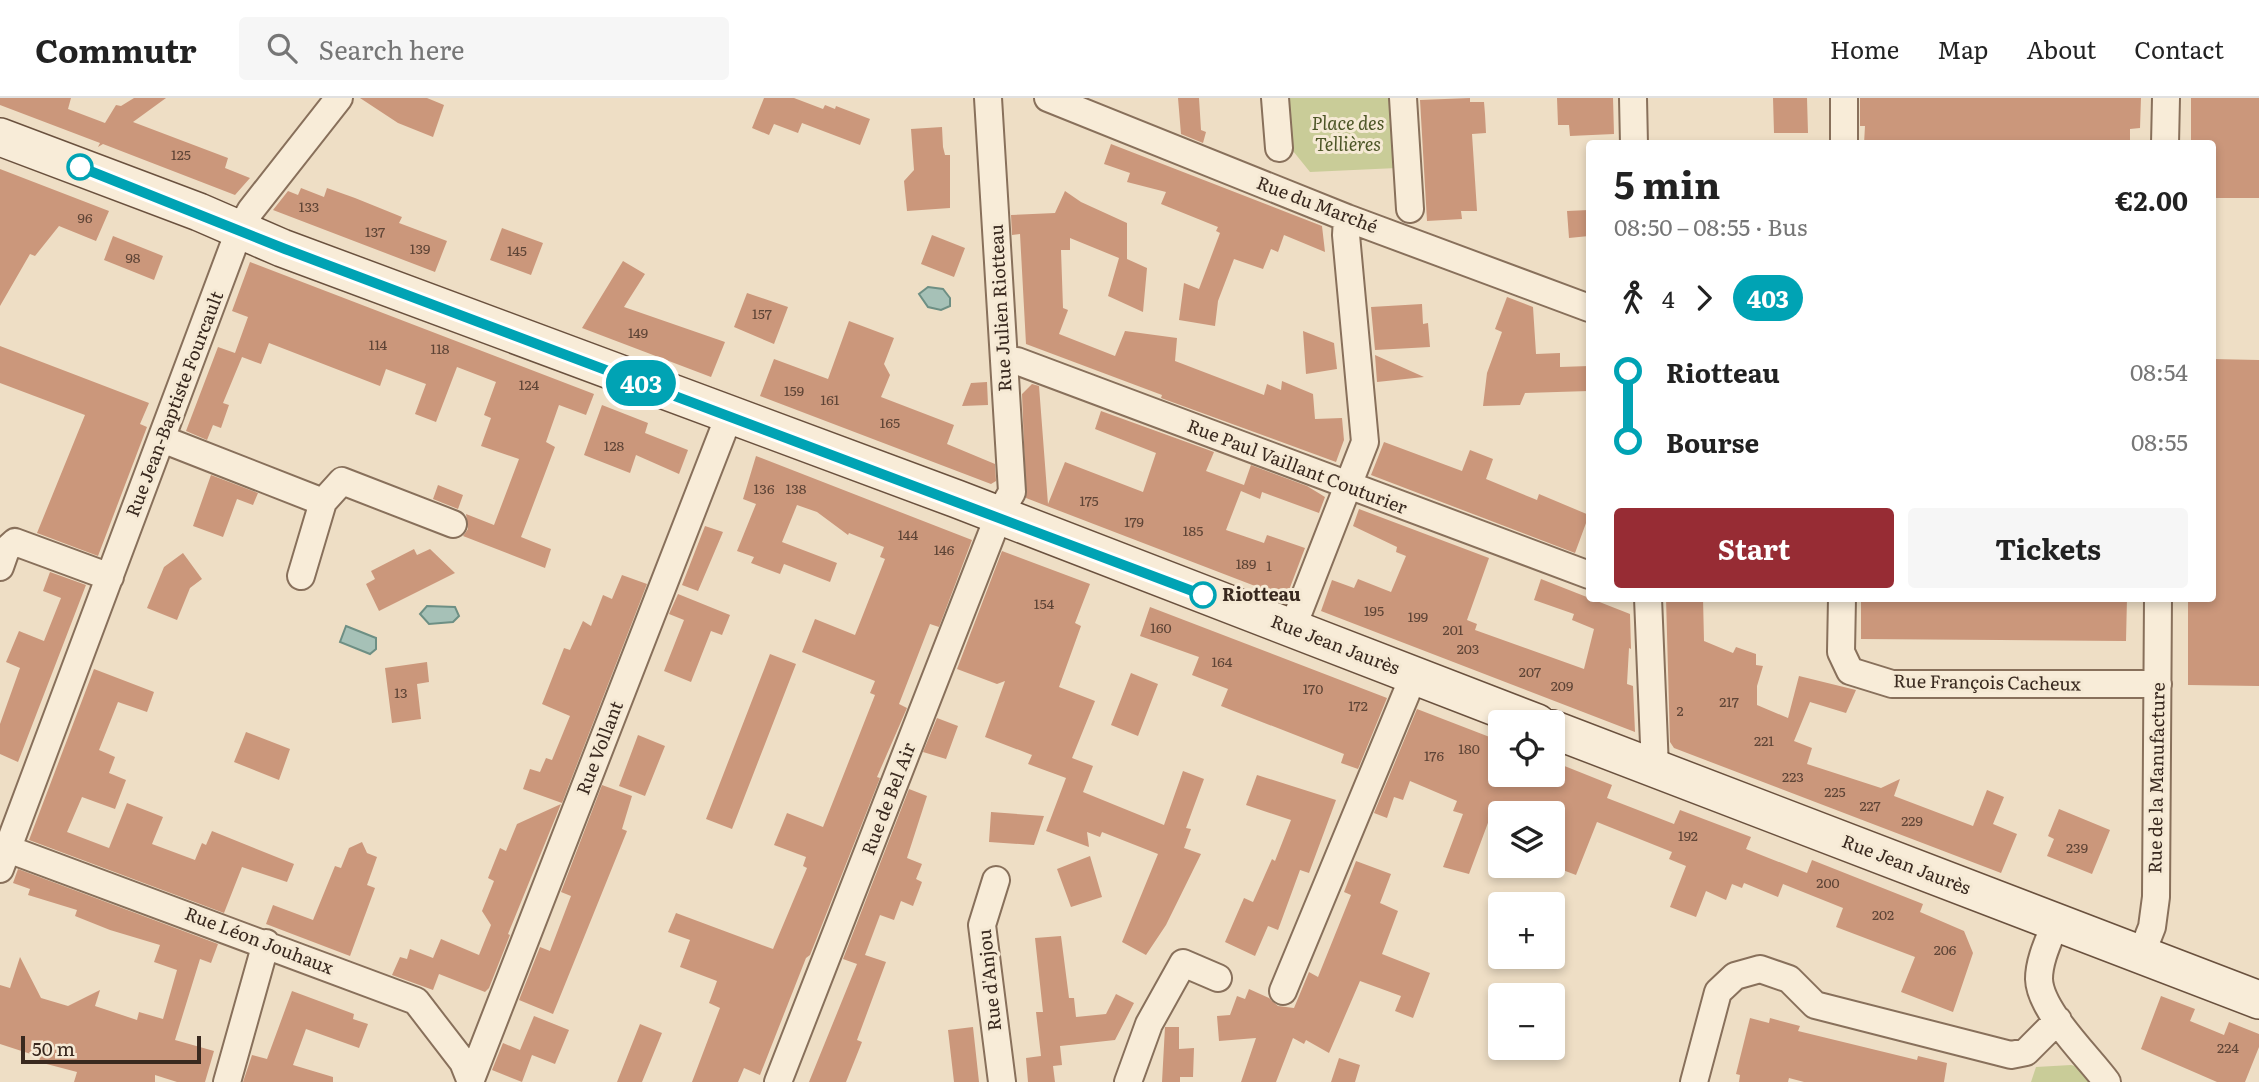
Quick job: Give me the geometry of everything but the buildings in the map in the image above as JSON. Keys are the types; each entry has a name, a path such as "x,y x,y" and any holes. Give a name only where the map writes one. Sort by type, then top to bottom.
{"main road":[{"name":"Rue Jean Jaurès","path":"0,136 199,212 239,231 999,515 1503,710"},
{"name":"Rue Jean Jaurès","path":"1565,734 2259,1000"}],"street":[{"name":"Rue Jean-Baptiste Fourcault","path":"4,859 239,231 251,210 338,98"},
{"name":"Rue Julien Riotteau","path":"988,98 1012,492 999,515"},
{"name":"Rue du Marché","path":"1048,98 1348,218 1586,307"},
{"path":"1275,98 1279,148"},
{"path":"1403,98 1410,209"},
{"path":"1633,98 1634,140"},
{"path":"1843,98 1844,140"},
{"path":"2165,140 2166,98"},
{"path":"1292,629 1365,443 1346,235 1348,218"},
{"name":"Rue Paul Vaillant Couturier","path":"1004,361 1017,361 1586,574"},
{"name":"Rue Vollant","path":"471,1081 729,416"},
{"path":"162,439 323,502"},
{"path":"301,576 323,502 342,481 453,524"},
{"name":"Rue de Bel Air","path":"778,1082 999,515"},
{"path":"0,567 6,550 15,542 110,577"},
{"path":"1648,602 1655,768"},
{"name":"Rue François Cacheux","path":"1842,602 1841,652 1850,671 1892,684 2158,684"},
{"name":"Rue de la Manufacture","path":"2141,955 2152,927 2156,897 2158,602"},
{"name":"Rue Jean Jaurès","path":"1283,991 1414,675"},
{"name":"Rue Léon Jouhaux","path":"4,859 266,943 416,1001 463,1062 471,1081"},
{"name":"Rue d'Anjou","path":"996,880 982,925 1002,1082"},
{"path":"2056,922 2039,979 2043,998 2057,1020 2107,1082"},
{"path":"227,1082 266,943"},
{"path":"1128,1082 1149,1024 1183,963 1218,978"},
{"path":"1694,1082 1718,992 1735,976 1760,969 1789,979 1815,1005 2011,1055 2026,1052 2057,1020"}],"green space":[{"name":"Place des Tellières","path":"1287,98 1392,98 1397,168 1310,172 1289,146"},
{"path":"2071,1065 2091,1070 2099,1082 2031,1082 2036,1067"}],"shaded area":[{"path":"928,287 943,289 950,298 950,306 941,310 928,307 919,294"},
{"path":"427,606 455,607 459,616 453,622 429,624 420,614"},
{"path":"346,626 376,638 376,649 370,654 340,642"}],"bus line":[{"name":"403","path":"80,167 199,212 285,249 772,433 957,499 1203,595"}],"place":[{"name":"Riotteau","path":"1203,595"}]}
